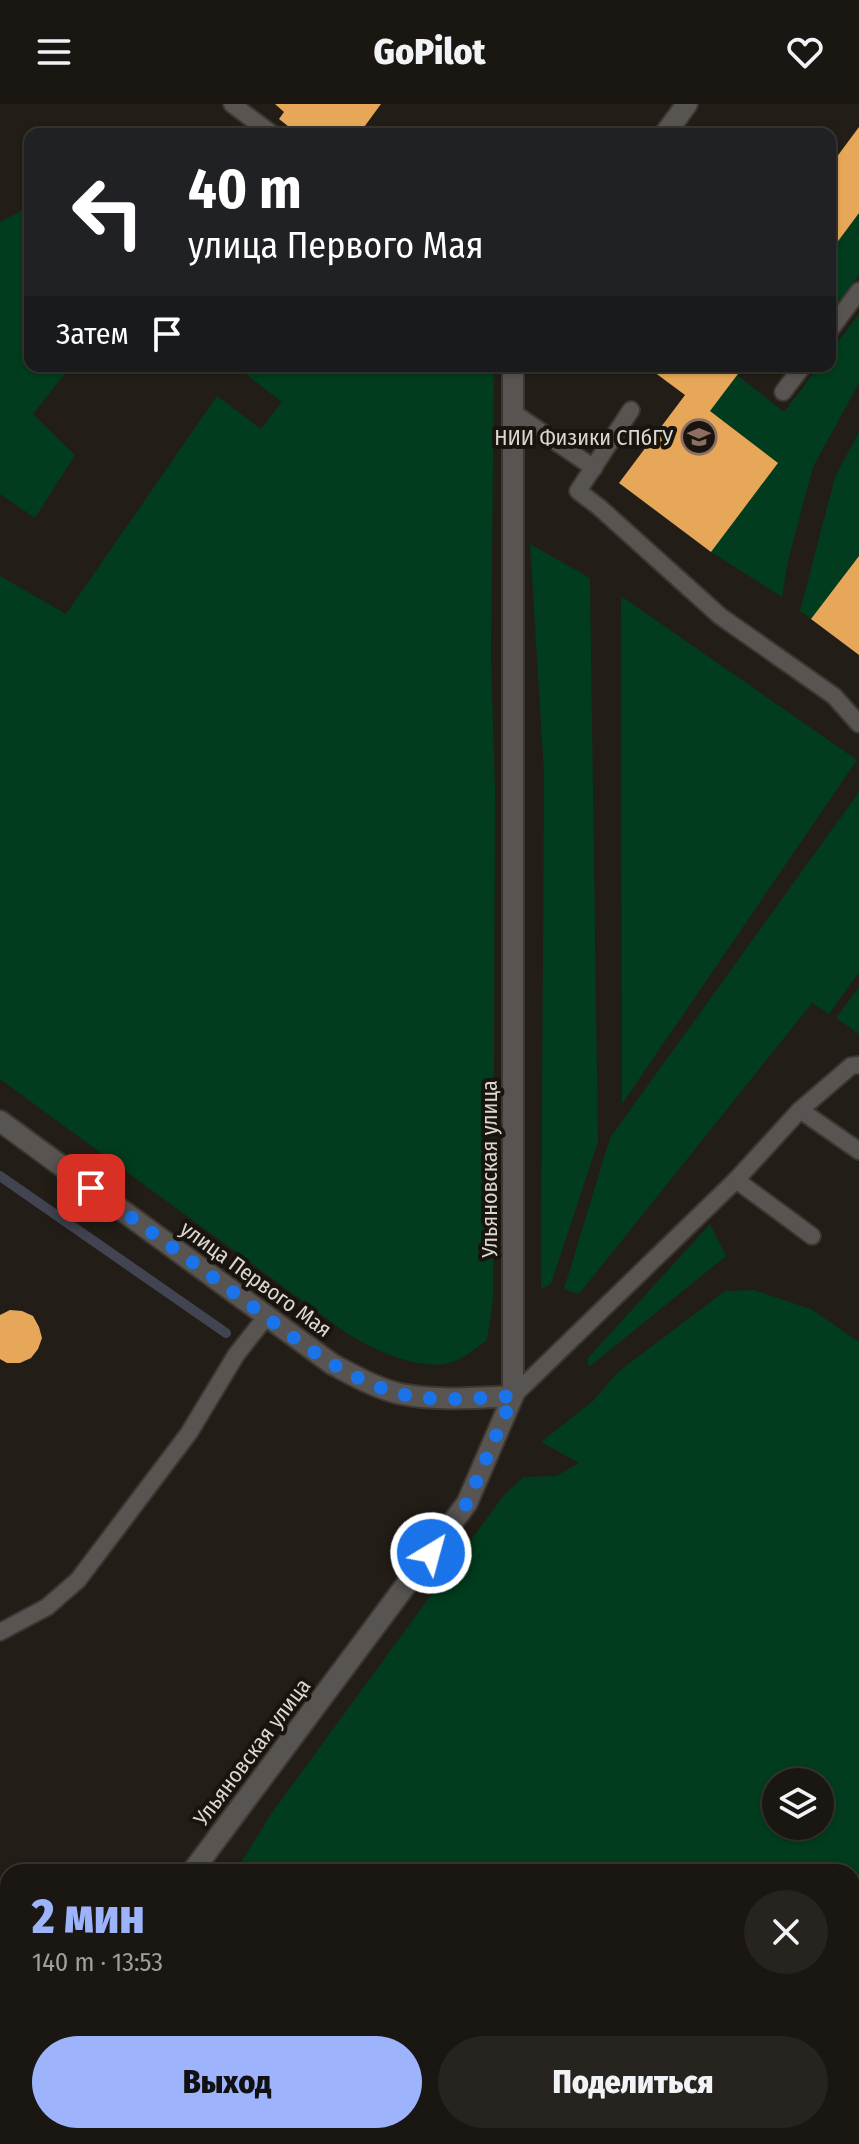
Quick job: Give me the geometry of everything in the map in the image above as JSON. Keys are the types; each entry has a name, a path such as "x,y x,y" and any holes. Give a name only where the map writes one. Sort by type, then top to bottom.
{"street":[{"path":"669,128 687,104"},
{"name":"Ульяновская улица","path":"198,1864 467,1503 513,1396 513,372"},
{"name":"улица Первого Мая","path":"0,1121 332,1364 399,1394 455,1399 513,1396"}],"lane":[{"path":"232,104 264,128"},
{"path":"836,322 859,291"},
{"path":"783,392 798,372"},
{"path":"631,410 578,491 720,616 834,696 859,724"},
{"path":"511,411 594,468"},
{"path":"513,1396 736,1180 800,1110 856,1068"},
{"path":"800,1110 859,1151"},
{"path":"736,1180 812,1236"},
{"path":"0,1632 47,1607 78,1580 189,1433 236,1355 266,1317"}],"green space":[{"path":"24,209 24,372 66,372 33,414 75,455 35,518 0,494 0,222"},
{"path":"859,213 859,275 836,305 836,244"},
{"path":"859,314 859,383 813,467 788,561 782,597 711,552 778,463 710,411 737,375 784,412 814,372 836,372 836,344"},
{"path":"243,372 494,372 491,657 495,790 493,1300 487,1340 459,1359 442,1364 398,1358 345,1332 0,1079 0,576 66,614 217,396 261,429 282,402"},
{"path":"859,432 859,556 811,619 800,611 835,477"},
{"path":"530,544 590,578 598,1142 551,1284 541,1289 544,772"},
{"path":"621,596 857,760 622,1104"},
{"path":"859,792 859,972 829,1014 812,1003 579,1294 564,1289 610,1138"},
{"path":"859,987 859,1034 836,1018"},
{"path":"710,1224 726,1256 589,1367 587,1359"},
{"path":"754,1290 811,1309 859,1342 859,1864 240,1864 271,1814 504,1495 524,1477 556,1476 579,1463 541,1442 593,1401 618,1372 725,1291"}],"building":[{"path":"275,104 381,104 363,128 290,128 279,119 284,112"},
{"path":"859,127 859,213 836,244 836,158"},
{"name":"НИИ Физики СПбГУ","path":"654,372 739,372 710,411 778,463 711,552 619,483 685,395"},
{"path":"859,556 859,655 811,619"},
{"path":"10,1310 33,1316 42,1338 31,1358 20,1363 7,1363 0,1359 0,1315"}],"waterway":[{"path":"0,1176 226,1333"}],"place":[{"name":"НИИ Физики СПбГУ","path":"699,437"}],"route":[{"path":"91,1188 307,1347 365,1381 399,1394 455,1399 513,1396 467,1503 431,1553"}]}
